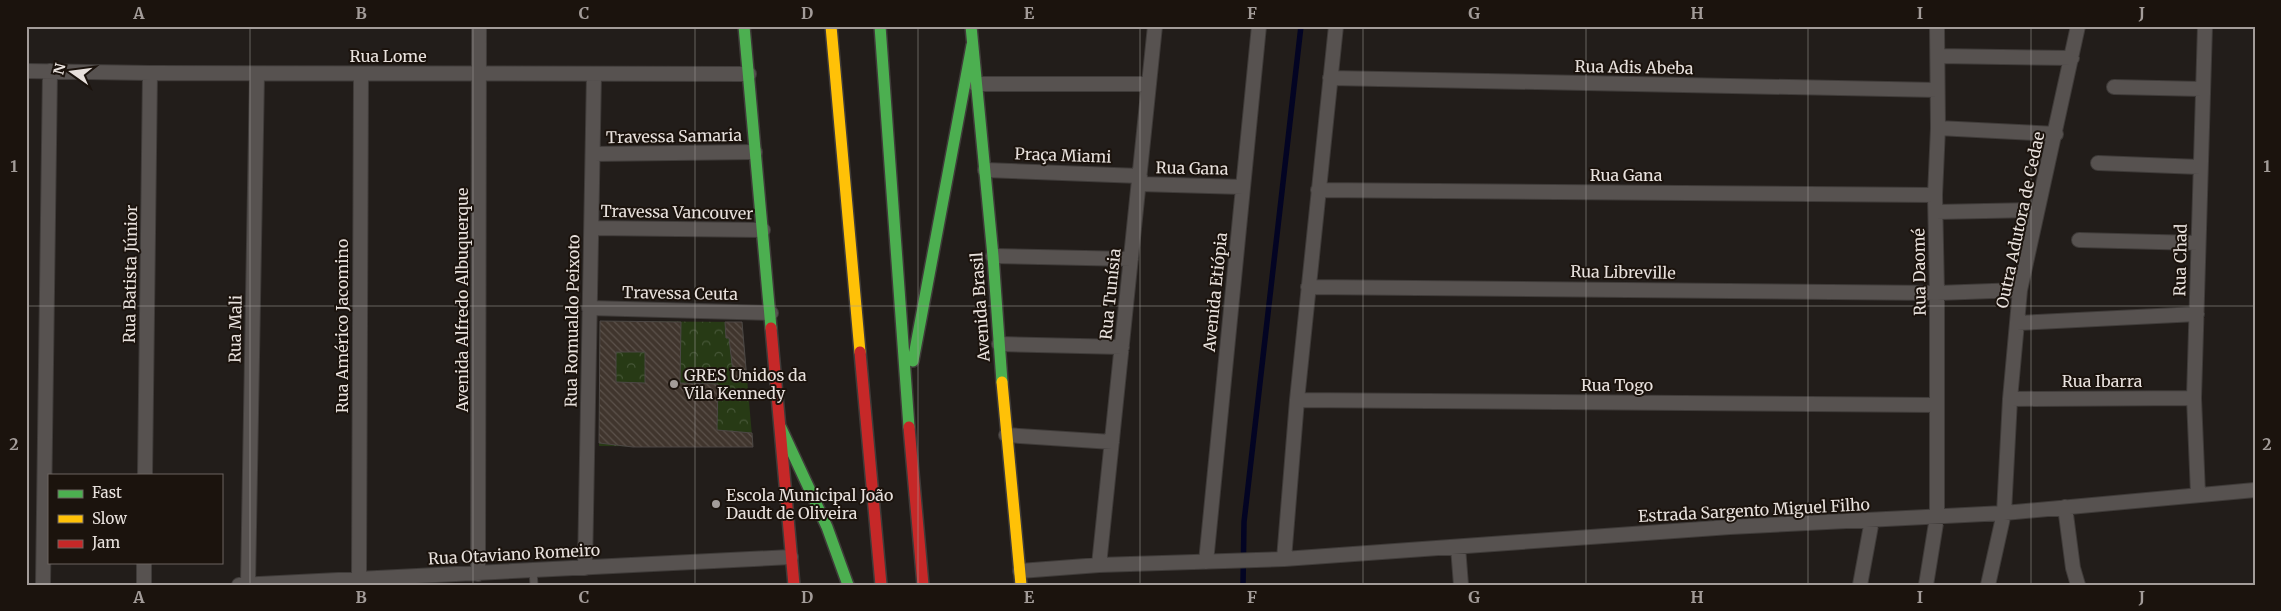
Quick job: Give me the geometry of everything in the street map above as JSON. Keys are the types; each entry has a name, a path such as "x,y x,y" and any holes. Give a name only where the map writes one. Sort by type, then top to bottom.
{"main road":[{"path":"744,26 794,585"},
{"path":"831,26 881,585"},
{"path":"880,26 906,398 923,585"},
{"name":"Avenida Brasil","path":"971,26 975,84 993,256 1006,435 1021,585"},
{"path":"906,398 972,45"},
{"path":"781,428 827,527 848,585"}],"street":[{"name":"Avenida Alfredo Albuquerque","path":"478,574 479,26"},
{"name":"Rua Tunísia","path":"1099,565 1155,26"},
{"name":"Avenida Etiópia","path":"1206,562 1258,26"},
{"path":"1284,559 1308,287 1336,26"},
{"name":"Rua Daomé","path":"1926,585 1937,517 1938,292 1935,194 1938,128 1937,26"},
{"name":"Outra Adutora de Cedae","path":"1988,585 2004,513 2010,399 2020,290 2056,134 2078,26"},
{"name":"Rua Chad","path":"2198,494 2194,398 2205,26"},
{"path":"1938,56 2072,58"},
{"name":"Rua Lome","path":"26,71 150,74 749,74"},
{"path":"43,585 50,71"},
{"name":"Rua Batista Júnior","path":"145,474 150,74"},
{"name":"Rua Mali","path":"248,584 257,74"},
{"name":"Rua Américo Jacomino","path":"358,579 361,74"},
{"name":"Rua Romualdo Peixoto","path":"585,568 594,74"},
{"name":"Rua Adis Abeba","path":"1330,78 1938,90"},
{"path":"975,84 1149,84"},
{"path":"2114,87 2202,88"},
{"path":"1938,128 2056,134"},
{"name":"Travessa Samaria","path":"593,154 755,152"},
{"path":"2098,163 2200,167"},
{"name":"Praça Miami","path":"985,170 1140,180"},
{"name":"Rua Gana","path":"1140,180 1243,187"},
{"name":"Rua Gana","path":"1318,190 1935,194"},
{"path":"1936,212 2037,210"},
{"name":"Travessa Vancouver","path":"592,228 762,230"},
{"path":"2079,240 2198,243"},
{"path":"993,256 1130,259"},
{"name":"Rua Libreville","path":"1308,287 1938,292 2020,290"},
{"name":"Travessa Ceuta","path":"589,308 771,313"},
{"path":"2017,323 2197,314"},
{"path":"999,344 1122,347"},
{"name":"Rua Ibarra","path":"2010,399 2194,398"},
{"name":"Rua Togo","path":"1297,400 1936,405"},
{"path":"1006,435 1112,442"},
{"name":"Estrada Sargento Miguel Filho","path":"1206,562 1284,559 1730,527 2004,513 2255,490"},
{"path":"2065,507 2073,568 2078,585"},
{"path":"1860,585 1872,520"},
{"path":"1458,547 1461,585"},
{"name":"Rua Otaviano Romeiro","path":"239,585 358,579 397,581 478,574 534,578 585,568 791,557"},
{"path":"1020,570 1099,565 1206,562"},
{"path":"144,564 144,585"}],"green space":[{"name":"GRES Unidos da Vila Kennedy","path":"600,321 742,322 753,447 599,446"}],"building":[{"name":"GRES Unidos da Vila Kennedy","path":"600,321 681,322 680,383 718,384 717,430 752,433 753,447 633,447 599,443","holes":["616,352 645,352 645,383 616,382"]},
{"path":"725,322 742,322 747,380 734,381 729,338 726,338"}],"waterway":[{"path":"1243,585 1244,522 1301,26"}],"traffic: fast":[{"path":"744,26 771,328"},
{"path":"880,26 909,427"},
{"path":"971,26 993,256 1002,382"},
{"path":"913,361 972,45"},
{"path":"781,428 827,527 848,585"}],"traffic: slow":[{"path":"831,26 860,352"},
{"path":"1002,382 1021,585"}],"traffic: jam":[{"path":"771,328 794,585"},
{"path":"860,352 881,585"},
{"path":"909,427 923,585"}],"place":[{"name":"GRES Unidos da Vila Kennedy","path":"674,384"},
{"name":"Escola Municipal João Daudt de Oliveira","path":"716,504"}]}
